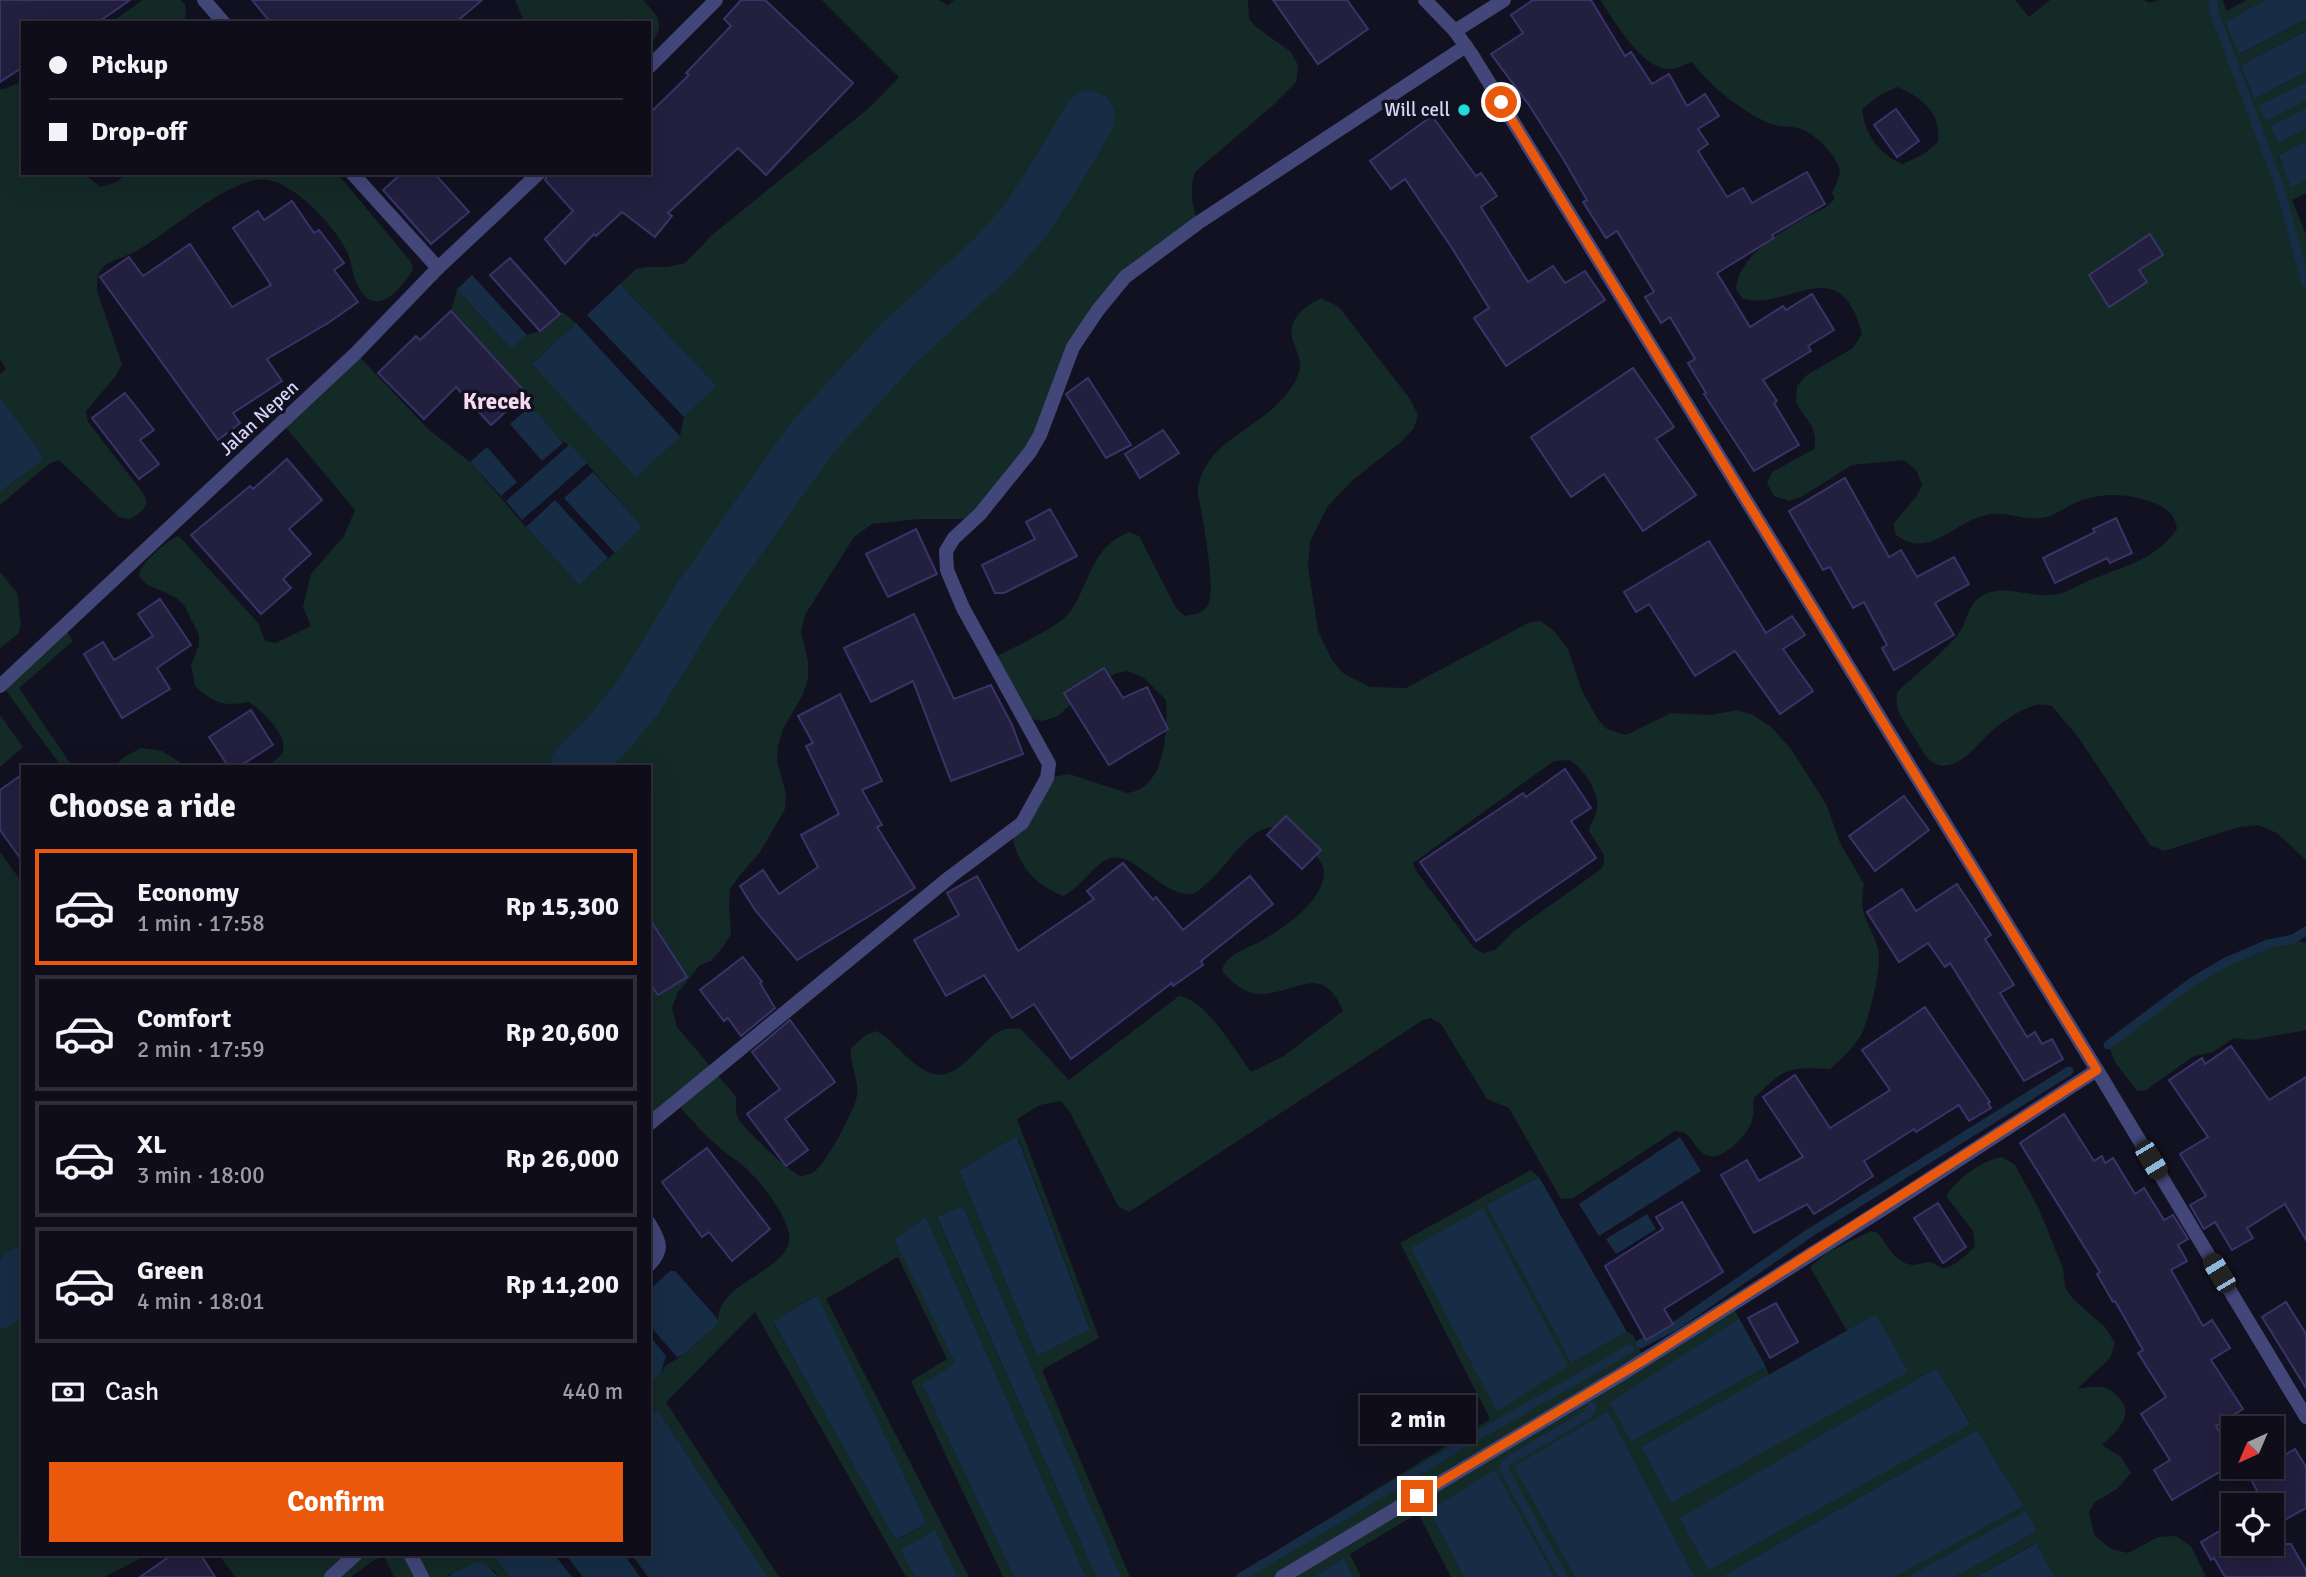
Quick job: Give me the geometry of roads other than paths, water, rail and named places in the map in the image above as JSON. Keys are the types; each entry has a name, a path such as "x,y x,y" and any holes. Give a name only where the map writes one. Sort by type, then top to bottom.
{"street":[{"path":"204,0 222,21"},
{"path":"651,65 716,0"},
{"path":"1425,0 1466,46 1707,433 2306,1417"},
{"path":"1455,31 1504,0"},
{"path":"651,1122 950,877 1022,823 1039,796 1047,778 1049,764 963,608 947,570 946,551 954,538 980,514 1030,452 1040,435 1073,347 1098,310 1125,277 1198,223 1466,46"},
{"path":"354,175 438,268"},
{"name":"Jalan Nepen","path":"0,686 356,353 438,268 537,175"},
{"path":"1282,1577 1620,1375 2097,1070"},
{"path":"651,1227 659,1242 657,1256 651,1263"},
{"path":"331,1577 354,1556"},
{"path":"411,1556 422,1577"}],"water":[{"path":"2265,0 2306,0 2306,19 2239,54 2225,22"},
{"path":"2306,31 2306,72 2254,99 2241,65"},
{"path":"2306,82 2306,101 2266,121 2258,106"},
{"path":"2306,108 2306,129 2278,143 2270,126"},
{"path":"2306,141 2306,180 2291,188 2279,155"},
{"path":"472,275 527,335 511,349 457,289"},
{"path":"620,284 717,386 684,417 587,315"},
{"path":"576,323 680,436 636,477 532,364"},
{"path":"0,397 41,453 43,460 0,492"},
{"path":"531,406 563,443 542,461 510,424"},
{"path":"570,444 587,463 522,520 506,501"},
{"path":"487,447 517,482 501,496 470,462"},
{"path":"593,472 643,527 615,553 564,498"},
{"path":"555,500 608,558 579,585 526,527"},
{"path":"1017,1136 1090,1329 1037,1356 959,1171"},
{"path":"1680,1137 1701,1171 1599,1236 1579,1204"},
{"path":"1539,1177 1627,1332 1571,1363 1486,1205"},
{"path":"963,1206 1121,1577 1096,1577 937,1217"},
{"path":"1483,1208 1568,1366 1497,1412 1411,1248"},
{"path":"1647,1214 1656,1229 1616,1254 1606,1239"},
{"path":"926,1217 1086,1577 1014,1577 922,1384 955,1363 894,1239"},
{"path":"670,1271 675,1271 717,1318 718,1324 683,1355 677,1357 651,1327 651,1288"},
{"path":"817,1295 927,1523 896,1540 773,1322"},
{"path":"1876,1314 1908,1372 1671,1503 1641,1447"},
{"path":"1739,1318 1766,1367 1631,1442 1610,1403"},
{"path":"651,1337 666,1356 661,1373 651,1381"},
{"path":"1936,1368 1971,1424 1708,1571 1680,1518"},
{"path":"658,1410 768,1577 648,1577 632,1556 651,1556 651,1415"},
{"path":"1608,1411 1695,1577 1575,1577 1514,1466"},
{"path":"1977,1430 2024,1506 1895,1577 1721,1577"},
{"path":"1495,1470 1555,1577 1464,1577 1429,1510"},
{"path":"2026,1511 2037,1531 1955,1577 1908,1577"},
{"path":"935,1530 958,1577 915,1577 900,1550"},
{"path":"2036,1543 2055,1577 1976,1577"},
{"path":"495,1556 556,1556 572,1577 510,1577"},
{"path":"567,1556 625,1556 640,1577 583,1577"},
{"path":"1344,1558 1353,1577 1313,1577"},
{"path":"477,1562 486,1565 499,1577 446,1577"}],"waterway":[{"path":"2213,0 2214,12 2280,188 2306,283"},
{"path":"577,765 608,734 639,696 698,599 811,439 898,344 995,255 1025,221 1089,117"},
{"path":"2108,1045 2192,982 2226,962 2268,944 2293,939 2306,931"},
{"path":"1640,1344 1675,1326 1808,1234 2069,1071"},
{"path":"0,1302 21,1276"},
{"path":"1241,1577 1473,1438 1630,1349"},
{"path":"1563,1577 1504,1469 1506,1463 1513,1458 1588,1414 1592,1406"}],"place":[{"name":"Will cell","path":"1464,110"}],"district":[{"name":"Krecek","path":"497,401"}]}
